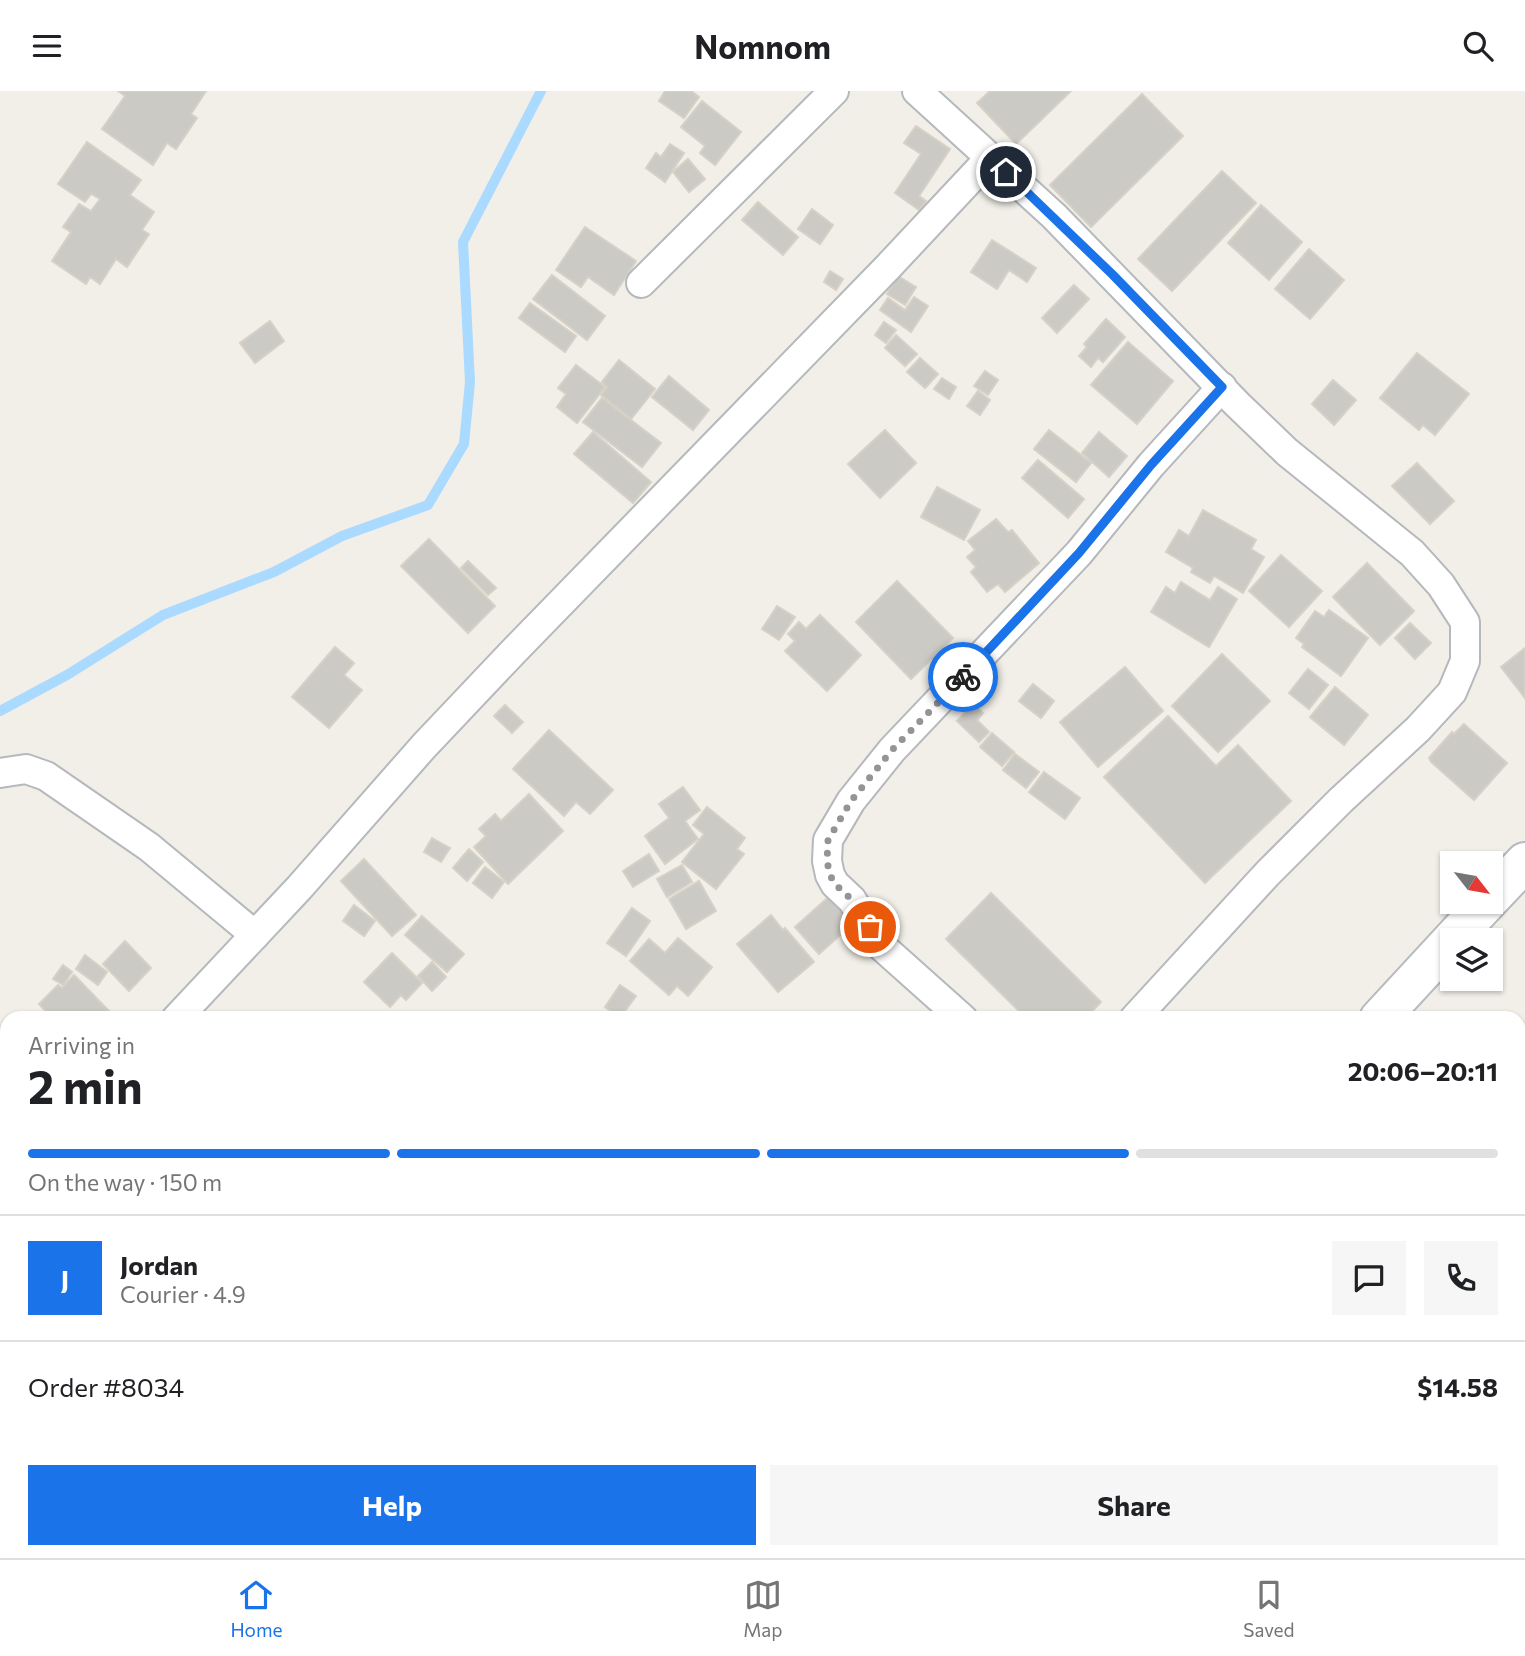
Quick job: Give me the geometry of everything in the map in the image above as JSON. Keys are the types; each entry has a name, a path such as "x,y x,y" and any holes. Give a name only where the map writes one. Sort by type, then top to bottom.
{"street":[{"path":"640,283 834,91"},
{"path":"917,91 1064,225 1287,452 1412,553 1441,585 1465,622 1465,661 1452,692 1268,873 1141,1011"},
{"path":"184,1011 299,888 424,746 990,158"},
{"path":"954,1011 879,944 852,900 835,884 830,875 827,861 828,840 851,801 892,750 1079,553 1151,465 1222,387"},
{"path":"0,773 26,769 46,776 149,847 255,935"},
{"path":"1503,886 1525,862"},
{"path":"1386,1011 1477,914"}],"building":[{"path":"118,91 206,91 191,114 197,118 176,149 167,143 153,165 102,129 125,96"},
{"path":"665,91 691,91 699,97 684,118 659,101"},
{"path":"990,91 1071,91 1016,144 977,103"},
{"path":"1142,94 1183,136 1091,227 1050,185"},
{"path":"702,101 741,132 715,165 700,153 705,146 681,127"},
{"path":"916,126 950,149 919,196 926,201 919,210 895,193 921,154 904,143"},
{"path":"87,142 141,180 130,195 154,212 142,230 149,234 127,267 116,259 100,284 90,277 86,284 52,261 71,232 63,227 79,204 91,211 100,199 91,194 85,202 58,184"},
{"path":"670,144 684,153 665,182 646,168 656,153 661,157"},
{"path":"688,159 705,179 689,192 673,172"},
{"path":"1222,171 1256,203 1172,291 1138,259"},
{"path":"758,202 798,237 783,255 742,220"},
{"path":"1261,205 1302,242 1269,280 1228,243"},
{"path":"812,209 833,225 820,244 798,229"},
{"path":"585,227 636,261 614,295 588,277 581,287 556,270"},
{"path":"992,240 1036,268 1027,282 1009,270 997,289 971,272"},
{"path":"1309,249 1344,280 1310,319 1275,289"},
{"path":"830,271 843,279 836,290 824,282"},
{"path":"552,275 605,316 587,340 533,299"},
{"path":"898,276 916,287 905,305 887,294"},
{"path":"1074,285 1089,299 1057,333 1042,318"},
{"path":"914,297 928,306 911,332 880,310 888,298 905,310"},
{"path":"530,303 576,336 565,352 519,318"},
{"path":"1106,319 1125,337 1103,362 1098,358 1091,367 1079,356 1087,347 1084,344"},
{"path":"270,321 284,341 255,363 240,343"},
{"path":"884,322 896,330 886,343 875,335"},
{"path":"896,335 917,354 905,366 885,348"},
{"path":"1128,342 1173,381 1137,424 1091,385"},
{"path":"1417,353 1469,394 1435,435 1423,425 1419,430 1380,398"},
{"path":"920,358 938,374 925,388 907,372"},
{"path":"619,360 655,389 631,419 601,395 607,387 602,382"},
{"path":"576,365 605,387 577,423 557,407 566,394 558,388"},
{"path":"985,371 998,380 988,395 974,386"},
{"path":"669,376 709,410 693,430 652,397"},
{"path":"942,378 956,387 949,399 934,389"},
{"path":"1333,380 1356,400 1334,425 1312,404"},
{"path":"978,391 990,400 980,415 967,406"},
{"path":"602,398 661,443 642,467 583,422"},
{"path":"885,430 916,463 880,498 848,464"},
{"path":"1049,430 1091,463 1076,482 1034,449"},
{"path":"593,432 651,482 633,503 574,454"},
{"path":"1099,432 1127,456 1109,477 1082,453"},
{"path":"1038,460 1084,499 1068,518 1022,478"},
{"path":"1417,463 1454,501 1430,524 1392,486"},
{"path":"937,487 980,510 964,540 921,517"},
{"path":"1203,510 1256,540 1251,549 1264,557 1243,593 1214,576 1210,583 1191,572 1193,568 1166,552 1179,530 1189,536"},
{"path":"996,519 1008,532 1012,530 1039,563 1005,592 998,584 987,592 971,572 976,567 967,557 975,550 968,541"},
{"path":"429,539 495,606 468,633 401,566"},
{"path":"1281,555 1322,591 1289,627 1249,591"},
{"path":"468,561 496,588 488,595 461,568"},
{"path":"1367,563 1414,611 1380,645 1333,597"},
{"path":"897,581 953,638 911,679 856,622"},
{"path":"1181,582 1210,600 1218,587 1237,599 1209,647 1151,612 1166,587 1175,593"},
{"path":"777,606 795,617 779,640 762,629"},
{"path":"1329,610 1368,638 1341,676 1302,647 1304,644 1296,638 1315,611 1324,617"},
{"path":"820,615 861,655 827,691 785,651 795,641 788,634 799,622 806,629"},
{"path":"1410,623 1431,643 1415,659 1395,638"},
{"path":"335,647 354,663 344,675 362,690 329,728 292,697"},
{"path":"1525,648 1525,698 1501,667"},
{"path":"1222,654 1270,701 1218,752 1172,706"},
{"path":"1125,667 1163,711 1098,767 1060,722"},
{"path":"1308,669 1328,685 1309,709 1289,693"},
{"path":"1033,684 1054,701 1041,718 1019,701"},
{"path":"1335,687 1368,715 1344,745 1310,717"},
{"path":"973,704 983,713 977,720 989,732 979,742 957,721"},
{"path":"505,705 523,722 512,733 494,716"},
{"path":"1168,716 1216,766 1238,745 1291,801 1205,883 1104,777"},
{"path":"1464,724 1507,763 1474,800 1429,758 1452,732 1454,734"},
{"path":"549,730 613,790 590,814 576,802 564,816 513,769"},
{"path":"992,733 1014,752 1002,766 980,747"},
{"path":"1015,754 1039,772 1026,788 1003,770"},
{"path":"1044,772 1080,798 1065,819 1029,792"},
{"path":"683,787 700,810 685,821 698,839 665,864 645,836 669,818 659,804"},
{"path":"529,794 563,831 508,884 474,847 486,836 479,829 495,814 501,821"},
{"path":"707,807 745,838 737,849 744,854 716,889 682,862 704,834 693,825"},
{"path":"432,838 450,848 441,862 424,852"},
{"path":"469,849 483,862 467,881 453,868"},
{"path":"649,854 659,871 633,887 623,871"},
{"path":"364,859 416,915 392,936 341,881"},
{"path":"682,865 692,882 667,897 657,879"},
{"path":"485,867 504,882 492,898 473,883"},
{"path":"699,881 716,911 686,929 669,899"},
{"path":"833,893 857,920 819,954 795,927"},
{"path":"991,893 1101,1002 1093,1011 1019,1011 946,939"},
{"path":"354,905 375,921 364,936 343,921"},
{"path":"632,908 650,921 626,956 607,943"},
{"path":"771,915 814,962 778,992 737,944"},
{"path":"422,916 464,954 447,972 405,935"},
{"path":"678,938 712,967 688,996 677,986 669,995 630,961 649,939 665,953"},
{"path":"125,941 151,968 129,991 103,964"},
{"path":"392,953 422,983 406,1000 401,995 390,1007 364,982"},
{"path":"85,955 107,972 98,985 76,969"},
{"path":"432,962 446,977 432,991 418,976"},
{"path":"63,965 72,972 63,985 53,979"},
{"path":"74,975 109,1011 46,1011 39,1004 58,985 62,988"},
{"path":"620,985 636,996 625,1011 610,1011 605,1007"}],"waterway":[{"path":"0,711 67,675 163,615 274,572 342,536 428,505 464,444 470,382 463,242 541,91"}],"way so far":[{"path":"870,927 852,900 835,884 830,875 827,861 828,840 851,801 892,750 963,677"}],"route":[{"path":"963,677 1079,553 1151,465 1222,387 1054,216 1006,172"}]}
